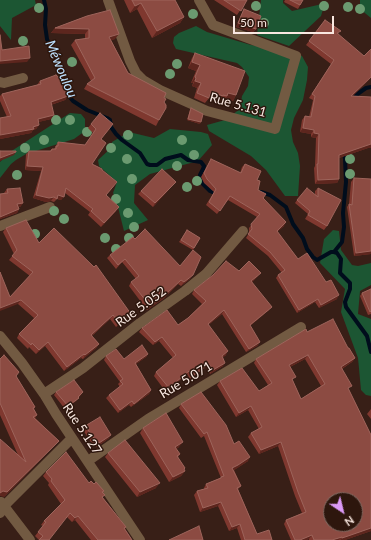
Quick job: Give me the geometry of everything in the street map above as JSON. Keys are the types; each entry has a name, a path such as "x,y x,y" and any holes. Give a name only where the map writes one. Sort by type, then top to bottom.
{"street":[{"name":"Rue 5.131","path":"108,0 130,60 136,73 143,80 160,90 207,111 274,129 296,56 213,25 199,0"},
{"path":"0,82 4,83 23,78"},
{"path":"0,226 50,206"},
{"name":"Rue 5.052","path":"44,394 83,368 140,323 186,291 206,274 243,230"},
{"name":"Rue 5.071","path":"88,461 148,418 301,327"},
{"name":"Rue 5.127","path":"0,336 22,363 44,394 140,540"},
{"path":"30,540 1,506 72,438"}],"green space":[{"path":"0,0 35,0 36,5 12,18 11,40 0,26"},
{"path":"261,0 283,0 283,3 292,11 322,4 324,6 321,16 289,46 257,35"},
{"path":"360,0 371,0 371,18 360,9"},
{"path":"196,26 207,32 251,45 290,50 302,56 308,67 307,80 303,100 294,118 291,130 293,142 298,153 300,166 298,196 285,196 266,170 251,156 209,131 207,125 225,120 240,109 242,96 248,86 249,77 237,63 176,49 173,43 174,37 179,33"},
{"path":"70,113 81,114 85,119 85,131 74,139 26,154 11,164 0,178 0,162 10,152"},
{"path":"170,129 208,134 212,145 198,161 150,174 135,185 134,203 148,220 124,231 116,199 113,193 117,182 99,166 98,160 111,148 112,142 129,132 154,138"},
{"path":"333,230 339,231 341,250 352,265 358,266 371,263 371,285 360,291 358,314 371,319 371,396 366,395 361,390 358,358 341,312 345,289 320,263 324,239"}],"building":[{"path":"132,0 175,0 184,17 157,31 141,3 135,6"},
{"path":"224,0 247,0 241,11"},
{"path":"290,0 303,0 300,5"},
{"path":"244,9 261,16 256,29 238,23"},
{"path":"110,10 119,34 109,37 128,73 166,93 164,98 166,99 164,102 166,108 159,120 87,84 95,78 75,40 89,38 89,29 55,28 87,16"},
{"path":"325,20 341,31 337,33 364,56 371,49 371,77 351,96 371,97 371,144 339,155 339,179 318,180 317,164 319,134 314,133 314,130 303,128 305,116 311,117 315,96 312,94 334,60 309,41"},
{"path":"0,35 2,50 29,46 30,58 0,61"},
{"path":"195,53 245,71 236,95 228,93 227,96 223,96 211,92 209,98 197,93 201,83 195,81 200,65 192,62"},
{"path":"56,75 63,81 68,96 51,102 54,115 38,119 39,125 33,127 34,129 0,135 0,118 11,116 2,94 41,84 40,81"},
{"path":"191,108 203,114 201,122 188,119"},
{"path":"100,113 113,124 101,139 106,143 92,164 102,169 117,182 106,195 119,207 104,223 91,211 93,209 66,188 64,197 58,195 57,199 54,197 49,198 36,195 43,167 27,166 29,151 51,151 52,149 56,149 58,142 85,145 96,129 91,124"},
{"path":"0,151 16,151 16,152 0,158"},
{"path":"211,159 241,173 245,164 261,171 257,180 260,181 258,190 266,194 263,198 286,222 277,231 298,259 307,253 326,282 331,280 339,295 321,305 318,299 299,310 278,275 285,270 270,252 248,234 252,229 251,224 260,214 230,196 220,211 209,202 216,189 204,173"},
{"path":"162,169 176,182 155,203 141,191"},
{"path":"354,178 371,179 371,251 356,253 349,204 352,205"},
{"path":"20,188 23,203 17,204 19,209 0,217 0,194 8,193 7,189"},
{"path":"307,188 318,197 318,188 341,200 327,226 308,215 310,211 297,200"},
{"path":"26,220 39,243 54,228 94,267 96,265 131,314 119,323 113,315 91,335 99,344 67,367 48,342 39,350 19,334 38,315 21,300 0,308 0,272 10,297 33,272 12,256 17,250 6,228"},
{"path":"145,229 180,266 193,250 201,257 193,275 184,282 181,280 165,295 150,306 131,282 139,276 125,259 118,265 110,255 133,237 135,239"},
{"path":"187,230 200,238 194,248 181,240"},
{"path":"226,261 239,271 249,261 261,273 251,281 272,307 250,325 260,342 249,349 224,310 208,324 228,351 222,356 225,363 213,370 209,364 193,376 189,371 169,388 156,372 176,355 162,337 155,342 142,328 167,310 178,325 188,318 206,301 194,290 213,275"},
{"path":"371,289 371,311 370,312 362,293"},
{"path":"333,319 355,358 341,367 352,386 348,388 371,435 371,528 363,531 363,492 323,492 323,532 359,532 332,540 314,540 312,535 300,540 295,540 286,520 306,512 281,442 261,450 251,433 262,427 251,406 239,413 220,381 242,368 259,391 272,383 256,359 306,329 307,332","holes":["308,355 325,384 301,399 292,379 296,377 289,365"]},
{"path":"142,345 148,354 135,363 151,390 134,404 132,401 120,410 109,395 123,384 120,381 123,379 106,356 116,349 124,359"},
{"path":"4,355 19,372 16,376 35,407 33,408 37,415 33,417 59,441 7,492 3,491 0,493 0,439 26,462 0,403 0,359"},
{"path":"74,380 83,392 78,397 79,398 68,406 56,392"},
{"path":"201,392 226,425 234,444 239,441 250,457 232,468 241,486 237,488 257,534 269,530 272,540 245,540 240,524 232,527 221,502 203,508 197,491 208,488 206,484 224,476 207,432 204,434 181,404"},
{"path":"166,413 183,442 175,447 180,454 177,456 185,468 185,471 173,477 143,428"},
{"path":"100,417 111,435 99,443 85,426"},
{"path":"125,440 160,483 140,492 108,453"},
{"path":"66,452 89,483 91,481 94,484 96,482 104,491 102,492 105,495 102,497 126,527 124,528 132,540 98,540 78,516 75,518 70,513 49,540 39,540 43,536 38,532 46,522 44,521 65,500 46,472"},
{"path":"199,526 203,540 169,540"}],"waterway":[{"name":"Méwoulou","path":"44,0 46,9 45,25 47,39 68,95 73,101 87,110 110,120 111,127 116,134 140,153 147,164 157,165 165,159 181,155 188,160 201,162 204,166 200,175 203,184 210,191 219,195"},
{"path":"349,100 366,88 371,87"},
{"path":"334,252 342,242 344,227 343,213 346,182 344,150"},
{"name":"Méwoulou","path":"261,192 270,195 286,207 293,224 303,238 307,249 313,257 317,260 331,252 337,253 341,259 340,273 350,283 350,289 345,302 346,307 367,336 371,352"}]}
